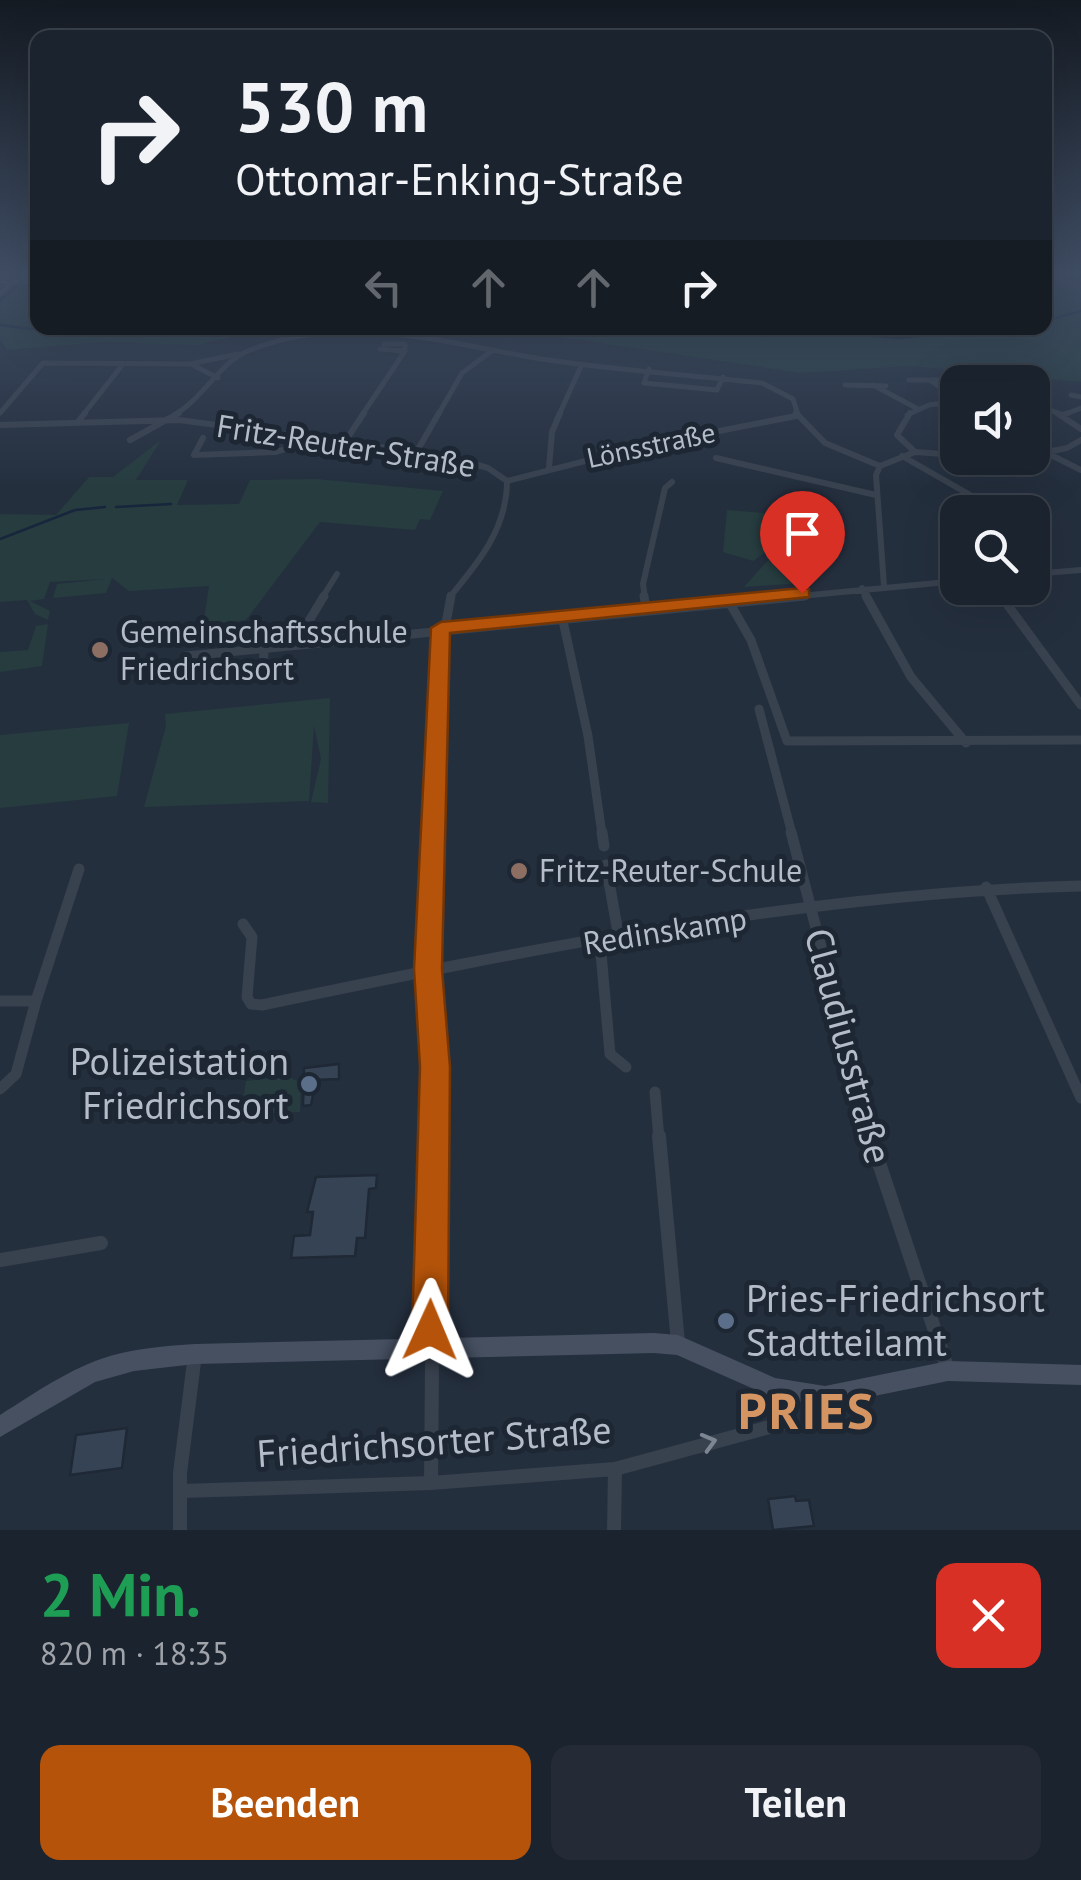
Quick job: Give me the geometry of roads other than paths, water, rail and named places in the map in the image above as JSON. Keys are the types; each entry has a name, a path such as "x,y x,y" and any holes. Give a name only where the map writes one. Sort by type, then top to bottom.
{"street":[{"path":"0,413 43,363 190,364 266,343"},
{"path":"461,343 582,364 723,377 774,386 792,399 796,416 832,446 880,466 915,452 940,454"},
{"path":"344,443 405,348 382,346"},
{"path":"416,451 462,373 493,350"},
{"path":"130,440 194,405 242,353"},
{"path":"78,423 123,364"},
{"path":"190,364 218,378"},
{"path":"549,468 552,432 582,364"},
{"path":"649,369 644,383 662,386 718,390 723,377"},
{"path":"928,379 940,387"},
{"path":"909,380 940,379"},
{"path":"845,385 886,386"},
{"path":"873,385 918,408"},
{"path":"1071,395 1081,397"},
{"path":"915,452 900,440 902,418 918,408 940,404"},
{"path":"1063,415 1081,408"},
{"path":"1050,410 1081,429"},
{"name":"Lönsstraße","path":"507,482 549,468 796,416"},
{"name":"Fritz-Reuter-Straße","path":"0,425 167,419 471,461 507,482 507,503 498,529 482,558 447,601 441,628 428,969 435,1067 431,1483"},
{"path":"203,438 194,456 276,452 314,440"},
{"path":"1050,452 1081,440"},
{"path":"1050,454 1081,470"},
{"path":"902,456 970,495"},
{"path":"716,458 876,495"},
{"path":"880,466 876,495 884,586"},
{"path":"646,609 643,584 666,488 672,482"},
{"path":"1050,573 1081,570"},
{"path":"294,644 337,574"},
{"path":"186,656 940,581"},
{"path":"862,588 911,677 966,743"},
{"path":"728,600 751,640 787,740 1081,740"},
{"path":"1007,605 1081,705"},
{"path":"562,616 588,736 604,846"},
{"path":"264,648 263,679 275,678"},
{"name":"Claudiusstraße","path":"780,717 760,713 874,1147 948,1371"},
{"path":"606,865 618,938"},
{"path":"0,1089 16,1074 78,869"},
{"name":"Redinskamp","path":"243,924 252,937 245,988 256,1005 428,969 810,908 986,887 1081,886"},
{"path":"986,887 1081,1098"},
{"path":"600,942 610,1054 626,1067"},
{"path":"0,1001 36,1001"},
{"path":"655,1092 678,1345"},
{"path":"0,1260 100,1243"},
{"path":"0,1427 60,1385 94,1368 121,1360 195,1354 678,1345 793,1394 830,1396 948,1371 1081,1376"},
{"path":"180,1530 180,1473 195,1354"},
{"name":"Friedrichsorter Straße","path":"182,1491 431,1483 615,1469 784,1423 793,1394"},
{"path":"614,1530 615,1469"}],"waterway":[{"path":"116,507 171,504"},
{"path":"0,539 75,510 105,507"}],"place":[{"name":"Gemeinschaftsschule Friedrichsort","path":"100,650"},
{"name":"Fritz-Reuter-Schule","path":"519,871"},
{"name":"Polizeistation Friedrichsort","path":"309,1084"},
{"name":"Pries-Friedrichsort Stadtteilamt","path":"726,1321"}],"district":[{"name":"PRIES","path":"807,1411"}]}
